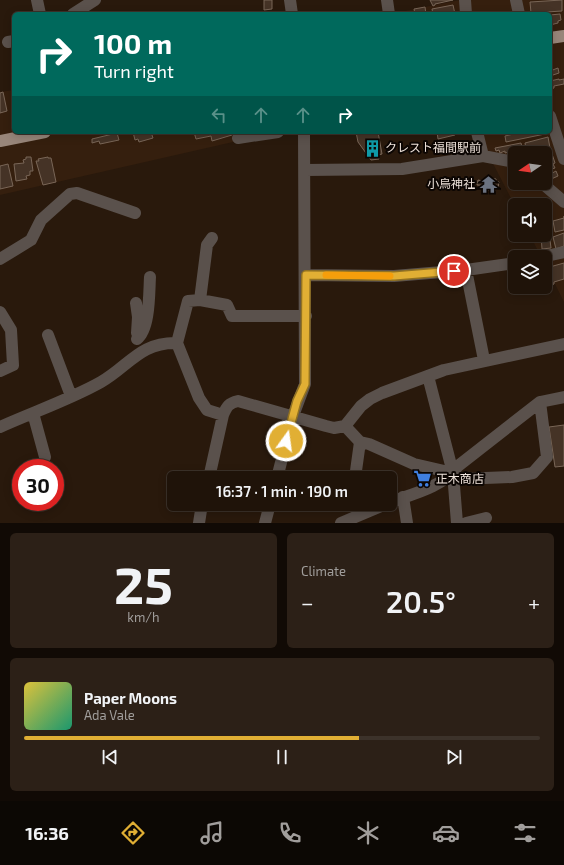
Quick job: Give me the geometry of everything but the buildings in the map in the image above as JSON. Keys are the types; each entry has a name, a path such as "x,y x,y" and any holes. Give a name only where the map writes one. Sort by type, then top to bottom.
{"main road":[{"path":"552,38 564,36"},
{"path":"0,141 35,134"}],"street":[{"path":"37,0 40,12"},
{"path":"76,12 95,0"},
{"path":"290,0 292,12"},
{"path":"386,0 389,12"},
{"path":"465,0 466,12"},
{"path":"516,0 518,12"},
{"path":"552,122 564,160"},
{"path":"238,138 265,134"},
{"path":"279,471 292,416 305,384 306,275 304,134"},
{"path":"478,134 483,156"},
{"path":"305,170 402,169 483,156 508,161"},
{"path":"550,190 564,202"},
{"path":"0,259 31,240 41,220 70,194 77,193 135,213"},
{"path":"200,300 207,245 212,238"},
{"path":"552,255 564,252"},
{"path":"306,275 394,276 466,270 508,264"},
{"path":"466,270 484,360"},
{"path":"137,339 141,336 146,321 150,277"},
{"path":"223,415 207,410 199,398 177,343 184,310 188,301 200,300 227,305 232,316 306,316"},
{"path":"136,303 138,317 137,339 140,352"},
{"path":"0,371 13,365 11,330 1,318"},
{"path":"48,335 71,396"},
{"path":"0,427 101,382 140,352 167,342 177,343"},
{"path":"211,471 223,415 230,403 238,401 334,428 345,426 361,406 370,399 444,370 484,360 564,344"},
{"path":"428,376 453,473 457,523"},
{"path":"397,500 427,489 453,473 458,466 540,402 564,397"},
{"path":"345,426 360,442 369,444 414,464 453,473 461,479 512,477 533,473 547,457 540,402"},
{"path":"33,413 45,457"},
{"path":"356,471 360,442"},
{"path":"403,498 407,523"},
{"path":"199,523 201,511"},
{"path":"265,523 268,511"},
{"path":"341,523 355,511"},
{"path":"466,523 486,518"}],"shaded area":[{"path":"460,0 564,0 564,302 552,278 552,250 538,250 534,242 552,242 552,198 511,198 487,152 482,134 552,134 552,12 400,12"},
{"path":"12,90 12,134 268,134 0,195 0,92"}],"slow traffic":[{"path":"326,275 390,276"}],"place":[{"name":"クレスト福間駅前","path":"372,148"},
{"name":"小烏神社","path":"488,184"},
{"name":"正木商店","path":"423,479"}],"route":[{"path":"286,441 292,416 305,384 306,275 394,276 454,271"}]}
